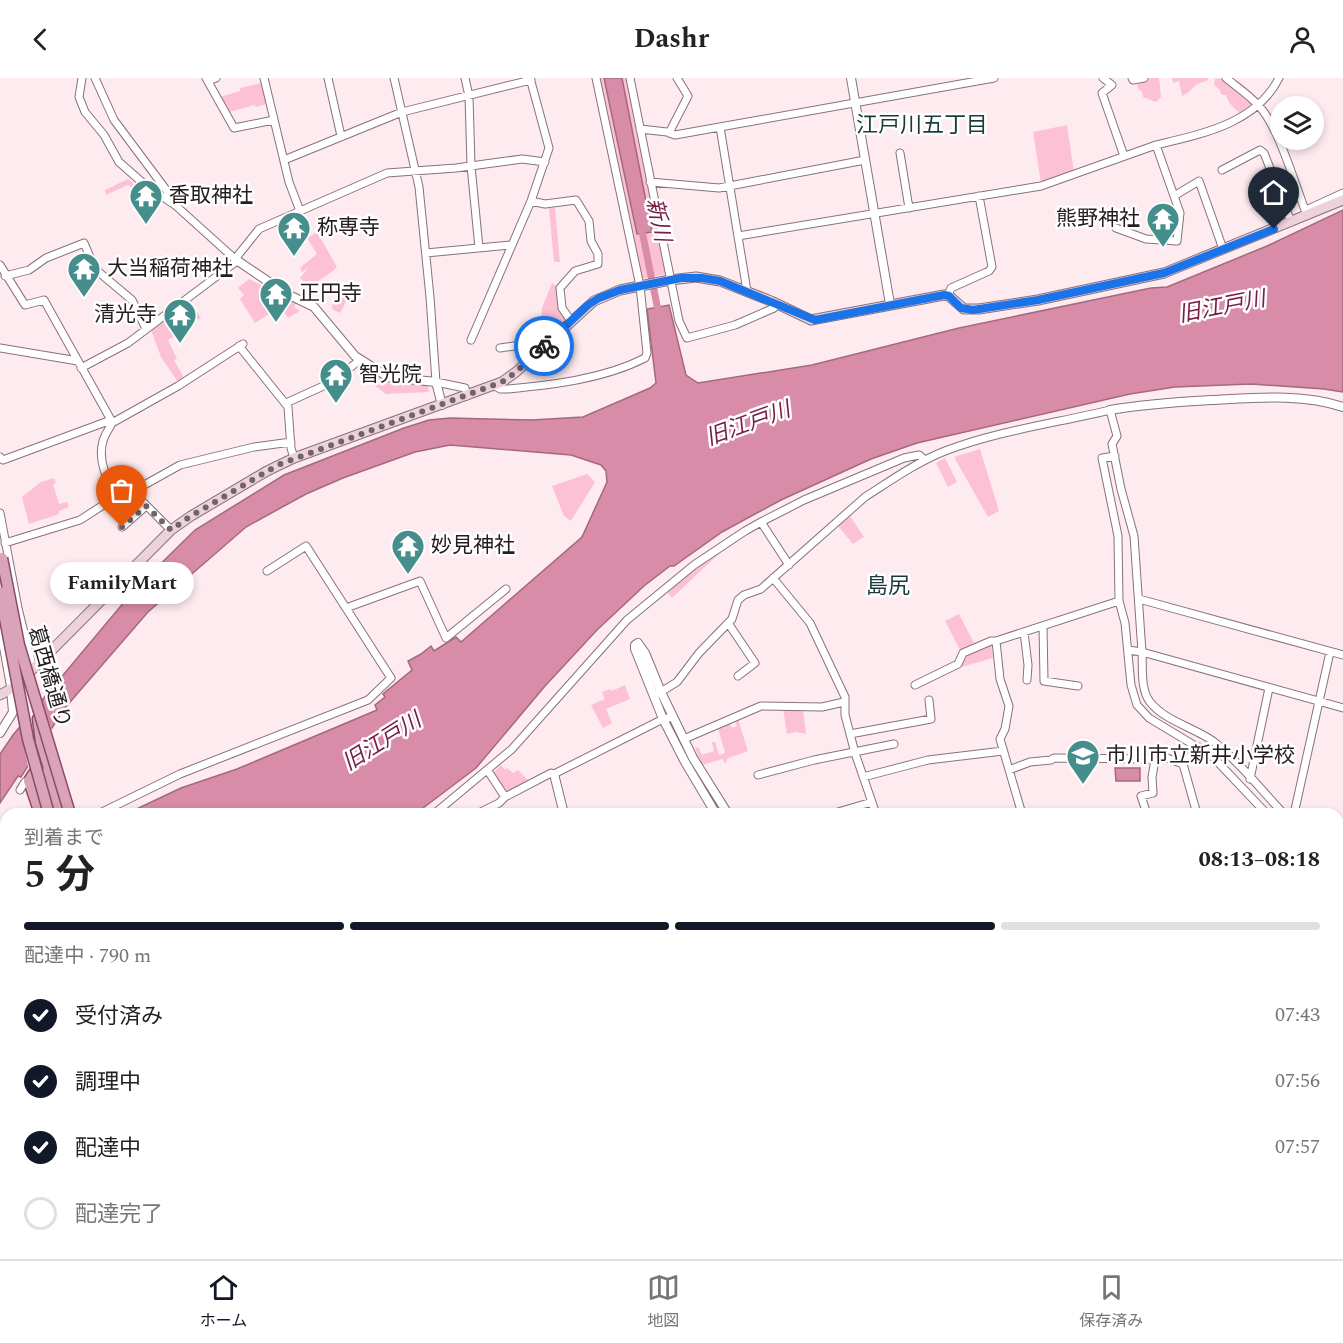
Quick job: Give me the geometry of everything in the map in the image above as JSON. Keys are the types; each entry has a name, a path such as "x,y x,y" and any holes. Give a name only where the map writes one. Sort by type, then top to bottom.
{"main road":[{"path":"0,695 11,689 33,669 171,530 191,516 267,471 294,458 495,386 516,372 599,298 668,280 702,278 720,281 747,291 815,320 890,304 948,295 961,308 968,310 1031,302 1156,275 1343,200"},
{"name":"葛西橋通り","path":"2,549 18,645 68,808"},
{"name":"葛西橋通り","path":"0,592 33,760 47,808"},
{"path":"34,697 41,742 61,808"},
{"path":"20,700 38,753 57,793"},
{"path":"38,808 29,781 34,773 39,772 43,774 54,808"}],"street":[{"path":"82,78 79,98 85,112 104,135 119,162 144,184 175,205 236,260 285,293 314,307 360,360 388,377 436,382 465,388 467,396"},
{"path":"95,78 114,120 168,192 175,205"},
{"path":"216,78 207,79 234,128 274,120"},
{"path":"264,78 284,160 300,212"},
{"path":"328,78 341,136"},
{"path":"394,78 416,171 426,253 436,382 442,405"},
{"path":"465,78 470,96 471,166 479,248"},
{"path":"495,386 507,389 590,377 645,358 647,340 642,286 596,78"},
{"path":"630,78 668,280 679,321 687,338 735,325 774,308 777,303"},
{"path":"669,133 688,96 677,78"},
{"path":"851,78 890,304"},
{"path":"640,129 675,135 994,78"},
{"path":"1103,78 1112,85 1102,93 1124,156"},
{"path":"1132,78 1133,80 1144,78"},
{"path":"1226,78 1259,105 1268,118 1279,140 1306,213 1343,193"},
{"path":"738,236 1041,186 1124,156 1221,127 1259,105 1279,78"},
{"path":"284,160 402,112 530,79 549,148 531,201 471,340"},
{"path":"720,127 747,291"},
{"path":"1116,228 1146,239 1177,241 1180,213 1156,146"},
{"path":"1222,170 1260,150 1264,153 1292,222"},
{"path":"900,153 909,208"},
{"path":"0,348 80,364 128,343 236,260 259,229 387,173 522,159 544,162"},
{"path":"650,182 719,188 866,160"},
{"path":"1174,196 1199,181 1223,249"},
{"path":"948,295 951,288 989,271 992,267 979,196"},
{"path":"531,201 545,204 576,200 589,221 591,241 598,254 598,264 575,271 560,288 562,308 571,321"},
{"path":"5,276 29,270 46,258 84,243 95,269 132,300 146,329"},
{"path":"426,253 511,245"},
{"path":"0,265 5,276 26,305 44,300 111,421 104,439 102,458 106,475 114,489 122,493"},
{"path":"500,348 549,341"},
{"path":"0,457 3,460 111,421 178,386 241,345 269,386 286,403 290,417 294,458"},
{"path":"286,403 330,383 360,360"},
{"path":"658,693 677,682 699,653 732,619 738,600 760,589 789,566 865,497 926,460 946,451 989,438 1140,405 1253,398 1317,401 1343,407"},
{"path":"1110,410 1117,436 1112,444 1134,537 1145,694 1150,702 1162,712 1223,749 1278,808"},
{"path":"2,549 80,520 122,493 180,465 254,447 291,442"},
{"path":"442,808 512,749 627,620 694,565 745,531 804,500 904,458 919,455 926,460"},
{"path":"1115,456 1102,458 1118,536 1119,601 1125,623 1131,685 1137,705 1157,724 1212,756 1261,808"},
{"path":"131,490 171,530"},
{"path":"122,527 146,506"},
{"path":"0,513 2,549 33,669"},
{"path":"761,522 789,566"},
{"path":"110,808 180,774 368,700 391,678 306,546 267,571"},
{"path":"773,578 810,623 845,697 850,734 874,808"},
{"path":"346,608 420,582 446,638 506,589"},
{"path":"1139,599 1343,655"},
{"path":"915,685 958,664 963,653 991,640 996,641 1119,601"},
{"path":"728,623 755,663 738,676"},
{"path":"1043,626 1044,681 1078,686"},
{"path":"0,628 13,712 0,733"},
{"path":"1024,632 1028,665 1027,680"},
{"path":"996,641 1000,679 1009,705 1005,729 1000,739 1020,808"},
{"path":"712,808 663,719 658,693 645,653 638,643 635,649 658,693 724,808"},
{"path":"1128,650 1343,708"},
{"path":"1295,808 1330,652"},
{"path":"1250,779 1269,688"},
{"path":"850,734 931,719 929,700"},
{"path":"684,739 761,706 822,707 844,702"},
{"path":"491,808 505,796 551,773 554,774 663,719 673,717"},
{"path":"758,775 814,760 894,744"},
{"path":"1183,764 1199,747"},
{"path":"863,777 928,760 1003,751"},
{"path":"1145,808 1141,796 1153,793 1152,777 1156,754 1183,764"},
{"path":"1009,770 1030,762 1054,758 1156,759"},
{"path":"1183,764 1195,808"},
{"path":"488,771 505,796"},
{"path":"554,774 562,808"},
{"path":"20,790 25,782 29,781"},
{"path":"852,808 872,802"}],"shaded area":[{"path":"599,78 628,78 667,274 641,279"},
{"path":"1148,78 1159,78 1161,97 1156,102 1143,97 1137,85"},
{"path":"1172,78 1208,78 1207,81 1198,84 1182,96 1179,81 1173,83"},
{"path":"1223,78 1253,103 1253,107 1241,114 1234,108 1226,95 1222,95 1214,85 1215,79"},
{"path":"265,82 267,104 229,112 220,97 240,91 240,88"},
{"path":"1067,125 1074,172 1041,183 1033,132"},
{"path":"128,179 140,189 142,188 159,199 146,209 140,195 138,196 135,190 128,185 106,195 105,190"},
{"path":"549,208 555,208 560,262 554,262"},
{"path":"317,232 337,267 310,288 300,278 309,267 302,272 300,268 317,254 307,238"},
{"path":"249,279 296,303 294,307 300,311 288,318 280,307 255,323 240,299 244,295 238,288"},
{"path":"552,283 556,286 560,309 566,319 551,334 553,320 541,318 542,308"},
{"path":"341,288 348,298 340,313 332,309 333,301 336,301 336,295"},
{"path":"190,300 201,318 197,320 196,317 184,323 186,329 168,340 177,359 174,360 184,378 178,382 161,357 151,330"},
{"path":"360,362 380,378 391,382 424,384 428,386 429,392 386,394 367,380 356,364"},
{"path":"980,449 999,511 988,517 954,457"},
{"path":"945,458 957,482 948,487 936,463"},
{"path":"587,474 595,482 571,521 564,516 552,486"},
{"path":"54,478 56,483 53,484 59,504 67,502 69,507 59,511 59,514 29,524 22,497 41,482"},
{"path":"850,516 864,537 853,544 838,526"},
{"path":"723,550 672,598 665,590"},
{"path":"959,614 974,643 960,650 945,621"},
{"path":"991,643 993,658 961,667 966,655"},
{"path":"625,685 630,699 606,709 612,723 603,728 591,705 605,699 602,692 610,689 612,691"},
{"path":"783,709 803,711 806,734 797,732 787,734"},
{"path":"738,719 748,751 728,758 725,764 723,759 702,765 695,748 698,747 702,755 714,751 712,742 715,742 719,755 725,753 718,728 729,722 732,728 737,726 734,720"},
{"path":"501,765 505,770 507,768 513,773 518,770 528,780 506,792 493,773"}],"water":[{"path":"604,78 622,78 652,232 637,234"},
{"name":"旧江戸川","path":"1343,210 1343,392 1251,384 1175,387 1130,394 917,443 871,459 781,500 722,532 644,586 597,630 545,686 476,768 423,808 139,808 181,788 237,769 377,710 375,705 385,697 383,694 412,670 408,661 431,646 434,651 456,637 461,642 582,537 607,482 606,471 601,465 571,455 450,445 415,452 343,478 306,494 246,527 148,612 64,709 21,777 18,776 0,803 0,754 13,735 135,589 195,530 284,475 429,420 450,418 532,420 583,417 650,388 656,383 647,309 669,305 686,375 698,383 812,365 959,328 1151,288 1167,287 1267,246"},
{"path":"1115,768 1140,768 1140,781 1116,781"}],"pier":[{"path":"40,698 53,733 29,771 19,723"}],"waterway":[{"name":"新川","path":"641,226 659,315"}],"way so far":[{"path":"122,527 146,506 171,530 278,465 495,386 516,372 544,346"}],"place":[{"name":"香取神社","path":"146,225"},
{"name":"熊野神社","path":"1163,248"},
{"name":"称専寺","path":"294,257"},
{"name":"大当稲荷神社","path":"84,298"},
{"name":"正円寺","path":"276,323"},
{"name":"清光寺","path":"180,344"},
{"name":"智光院","path":"336,404"},
{"name":"FamilyMart","path":"122,527"},
{"name":"妙見神社","path":"408,575"},
{"name":"市川市立新井小学校","path":"1083,785"}],"district":[{"name":"江戸川五丁目","path":"922,125"},
{"name":"島尻","path":"888,586"}],"route":[{"path":"544,346 588,305 599,298 620,290 681,278 715,279 811,320 944,295 948,295 961,308 973,310 1038,300 1156,275 1274,229"}]}
